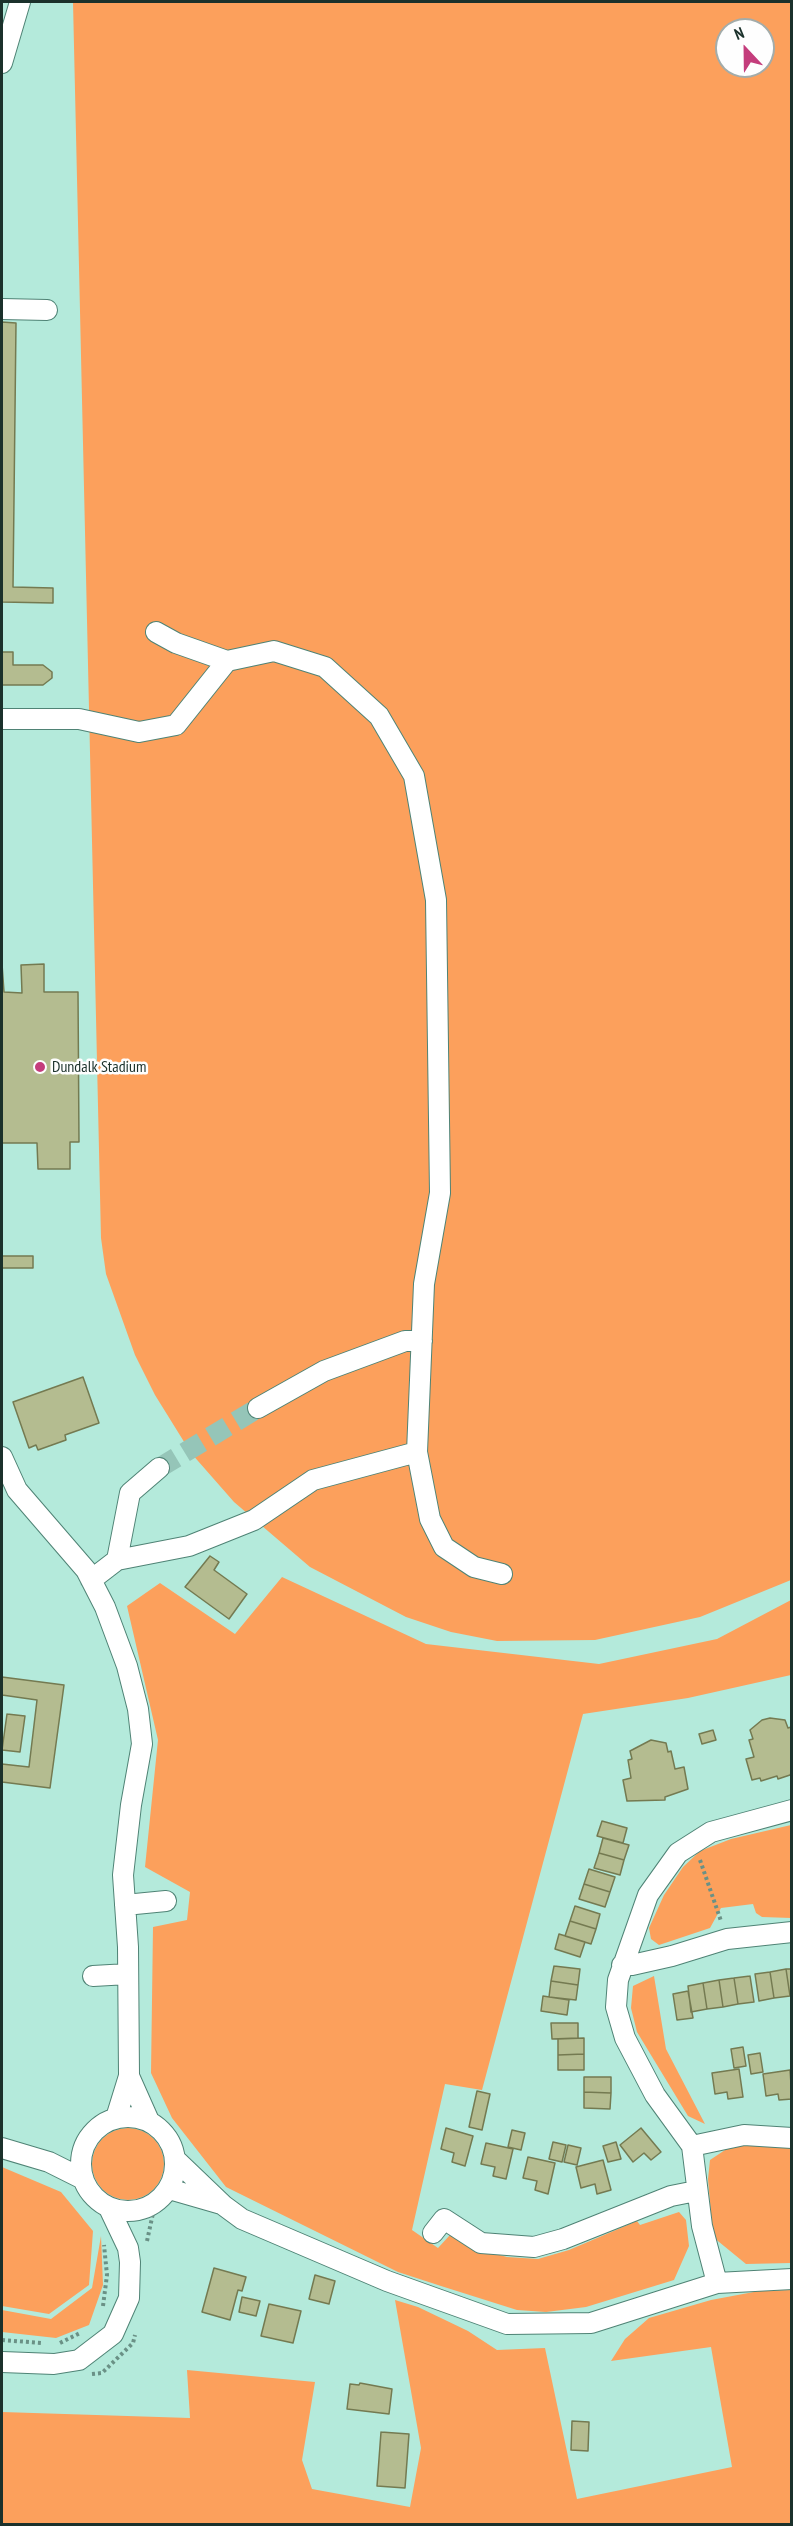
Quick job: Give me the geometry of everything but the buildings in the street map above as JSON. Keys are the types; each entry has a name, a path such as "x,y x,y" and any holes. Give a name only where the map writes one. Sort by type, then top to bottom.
{"street":[{"path":"2,63 20,2"},
{"path":"2,309 47,310"},
{"path":"156,632 176,644 227,661 274,651 325,667 379,717 414,776 436,900 440,1193 424,1284 417,1452 430,1519 444,1547 474,1567 502,1574"},
{"path":"2,719 79,719 139,732 176,725 227,661"},
{"path":"258,1408 324,1371 405,1341 422,1341"},
{"path":"91,1580 117,1560 189,1546 254,1520 313,1480 417,1452"},
{"path":"2,1457 17,1490 86,1569 105,1607 127,1666 138,1709 142,1744 131,1805 123,1875 128,1974 129,2076 116,2118"},
{"path":"117,1560 130,1493 159,1468"},
{"path":"717,2283 708,2255 696,2191 692,2146 655,2095 625,2037 616,2007 618,1980 655,1882 678,1853 692,1842 729,1826 792,1810"},
{"path":"125,1905 166,1901"},
{"path":"622,1965 672,1956 727,1939 792,1932"},
{"path":"93,1976 128,1974"},
{"path":"129,2076 150,2121 167,2137 176,2160 223,2205 242,2219 452,2307 507,2324 591,2323 717,2283 792,2278"},
{"path":"128,2247 109,2208 90,2192 83,2179 81,2157 92,2134 103,2124 127,2116 150,2121"},
{"path":"692,2146 744,2135 792,2138"},
{"path":"49,2162 84,2147"},
{"path":"2,2148 49,2162 83,2179"},
{"path":"109,2208 131,2212 154,2204 169,2189 175,2175 176,2160"},
{"path":"169,2189 223,2205"},
{"path":"433,2233 444,2219 482,2243 534,2247 563,2239 660,2200 696,2191"},
{"path":"2,2362 54,2364 79,2360 113,2334 129,2298 128,2247 142,2210"}],"path":[{"path":"692,1842 710,1885 727,1939"},
{"path":"103,2308 107,2275 104,2235"},
{"path":"58,2344 84,2331"},
{"path":"2,2340 47,2343"}],"shaded area":[{"path":"73,2 791,2 791,1580 700,1617 595,1640 497,1641 451,1632 406,1617 310,1567 234,1502 191,1453 155,1395 135,1355 106,1274 101,1238"},
{"path":"282,1577 426,1644 599,1664 717,1639 791,1600 791,1675 688,1698 583,1714 482,2090 445,2084 412,2230 438,2248 450,2235 468,2246 507,2257 538,2259 569,2250 637,2221 640,2225 679,2212 686,2220 689,2246 674,2280 586,2307 546,2312 517,2310 441,2286 398,2272 226,2187 172,2118 151,2073 153,1927 187,1920 190,1892 145,1867 158,1740 127,1606 160,1583 235,1634"},
{"path":"791,1825 791,1918 762,1917 756,1913 753,1904 721,1908 710,1928 659,1945 651,1939 649,1928 664,1895 683,1867 700,1851 731,1839"},
{"path":"654,1976 666,2049 705,2124 688,2116 637,2032 631,2008 633,1986"},
{"path":"135,2128 154,2138 162,2150 164,2164 162,2178 154,2190 142,2198 121,2200 102,2190 94,2178 92,2157 102,2138 114,2130"},
{"path":"737,2142 791,2146 791,2263 746,2264 713,2237 708,2179 710,2160"},
{"path":"2,2167 61,2192 93,2231 89,2285 49,2314 2,2306"},
{"path":"101,2236 103,2285 89,2325 56,2338 2,2332 2,2310 51,2319 92,2288"},
{"path":"791,2290 791,2524 2,2524 2,2412 190,2418 187,2370 315,2382 302,2460 312,2489 410,2507 421,2448 395,2300 418,2307 468,2331 497,2350 545,2348 577,2499 732,2467 711,2347 611,2361 625,2339 649,2318 711,2300 759,2291"}],"tunnel":[{"path":"159,1468 258,1408"}],"place":[{"name":"Dundalk Stadium","path":"40,1067"}]}
